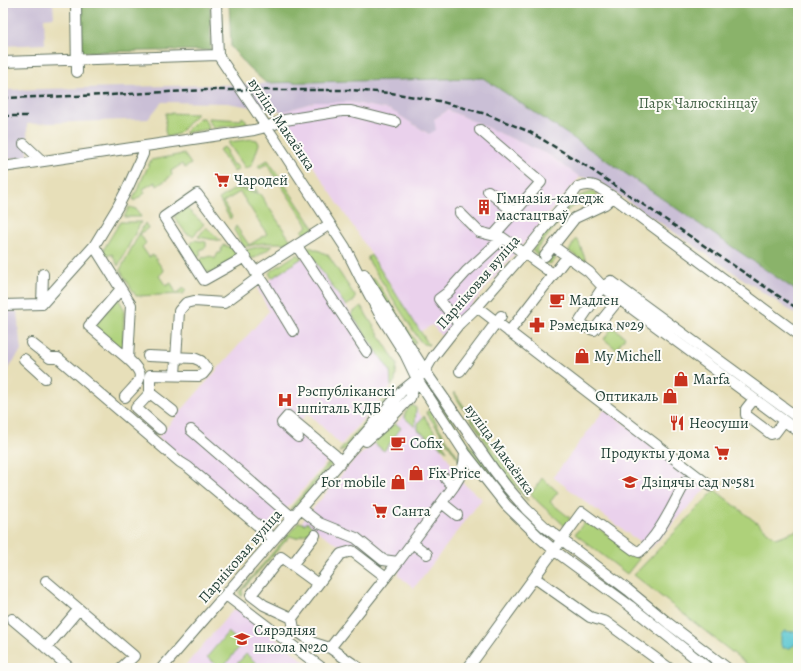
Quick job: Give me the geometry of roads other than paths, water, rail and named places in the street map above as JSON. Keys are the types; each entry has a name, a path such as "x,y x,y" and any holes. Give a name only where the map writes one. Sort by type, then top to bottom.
{"street":[{"path":"76,3 77,72"},
{"path":"3,62 218,55 216,3"},
{"name":"вуліца Макаёнка","path":"218,55 330,224 379,313 405,354 417,379 465,453 482,476 514,514 555,551 630,606 706,667"},
{"path":"3,167 143,147 266,127 285,120 342,111 351,111 394,122"},
{"path":"460,324 440,299 498,237 515,212 542,182 480,130"},
{"path":"24,144 42,161"},
{"path":"3,304 42,304 94,246 128,187 143,154 143,147"},
{"name":"Парніковая вуліца","path":"162,668 402,391 425,371 433,357 460,324 523,254 578,187 586,184 595,186 612,197"},
{"path":"488,191 515,212"},
{"path":"245,258 204,280 164,217 196,194 245,258 257,274 293,331"},
{"path":"545,256 575,218 605,204 612,197 798,334"},
{"path":"460,213 480,232 498,237 553,274"},
{"path":"175,375 180,311 186,303 194,301 224,303 257,274 330,224"},
{"path":"94,246 131,305 128,359"},
{"path":"297,246 367,352"},
{"path":"553,246 589,272 603,287 619,299 673,332"},
{"name":"вуліца Макаёнка","path":"347,254 367,278 425,371 507,487 526,509 545,527 727,668"},
{"path":"510,332 567,257"},
{"path":"42,304 43,274"},
{"path":"619,299 594,330 585,327 580,320 603,287 611,281 673,332 739,381 798,418"},
{"path":"121,288 89,326 138,367 140,380 126,397"},
{"path":"476,307 499,319 510,332 710,486"},
{"path":"460,371 499,319"},
{"path":"31,343 50,358 58,358 274,540"},
{"path":"148,356 194,358 201,361 207,369 203,374 198,376 150,375 150,393 136,408 160,429"},
{"path":"24,359 45,378"},
{"path":"739,381 754,399 798,431"},
{"path":"150,393 173,411"},
{"path":"754,399 746,409 746,415 771,434 775,433 784,421"},
{"path":"298,438 282,423 288,416 335,455 340,463"},
{"path":"191,430 293,518"},
{"path":"330,648 386,577 399,556 412,543 456,483 464,462 465,453"},
{"path":"456,483 469,473 473,472 482,476"},
{"path":"446,479 456,483"},
{"path":"468,668 555,551 582,512 634,550 639,552 659,529 686,481"},
{"path":"442,503 457,515"},
{"path":"301,509 319,523 356,538 383,560 399,556"},
{"path":"292,565 315,535"},
{"path":"412,543 427,554"},
{"path":"359,668 330,648 314,643 294,629 292,618 341,554 352,551 386,577"},
{"path":"292,618 264,605 251,595 281,556 318,584"},
{"path":"535,578 590,617 606,622 669,668"},
{"path":"46,581 134,656 121,668"},
{"path":"226,595 322,668"},
{"path":"46,648 79,609"},
{"path":"12,619 70,668"}],"water":[{"path":"784,631 795,632 798,634 797,643 790,648 783,648 781,645 781,635"}],"railway":[{"path":"3,98 207,90 349,90 391,93 439,101 486,114 530,132 583,164 798,309"},
{"path":"3,116 30,116"}],"place":[{"name":"Чародей","path":"222,180"},
{"name":"Гімназія-каледж мастацтваў","path":"484,207"},
{"name":"Мадлен","path":"557,300"},
{"name":"Рэмедыка №29","path":"537,325"},
{"name":"My Michell","path":"582,356"},
{"name":"Marfa","path":"681,379"},
{"name":"Оптикаль","path":"670,396"},
{"name":"Рэспубліканскі шпіталь КДБ","path":"285,400"},
{"name":"Неосуши","path":"677,423"},
{"name":"Cofix","path":"398,443"},
{"name":"Продукты у дома","path":"722,453"},
{"name":"Fix Price","path":"416,473"},
{"name":"For mobile","path":"398,482"},
{"name":"Дзіцячы сад №581","path":"630,482"},
{"name":"Санта","path":"380,511"},
{"name":"Сярэдняя школа №20","path":"242,639"}],"park label":[{"name":"Парк Чалюскінцаў","path":"698,103"}]}
